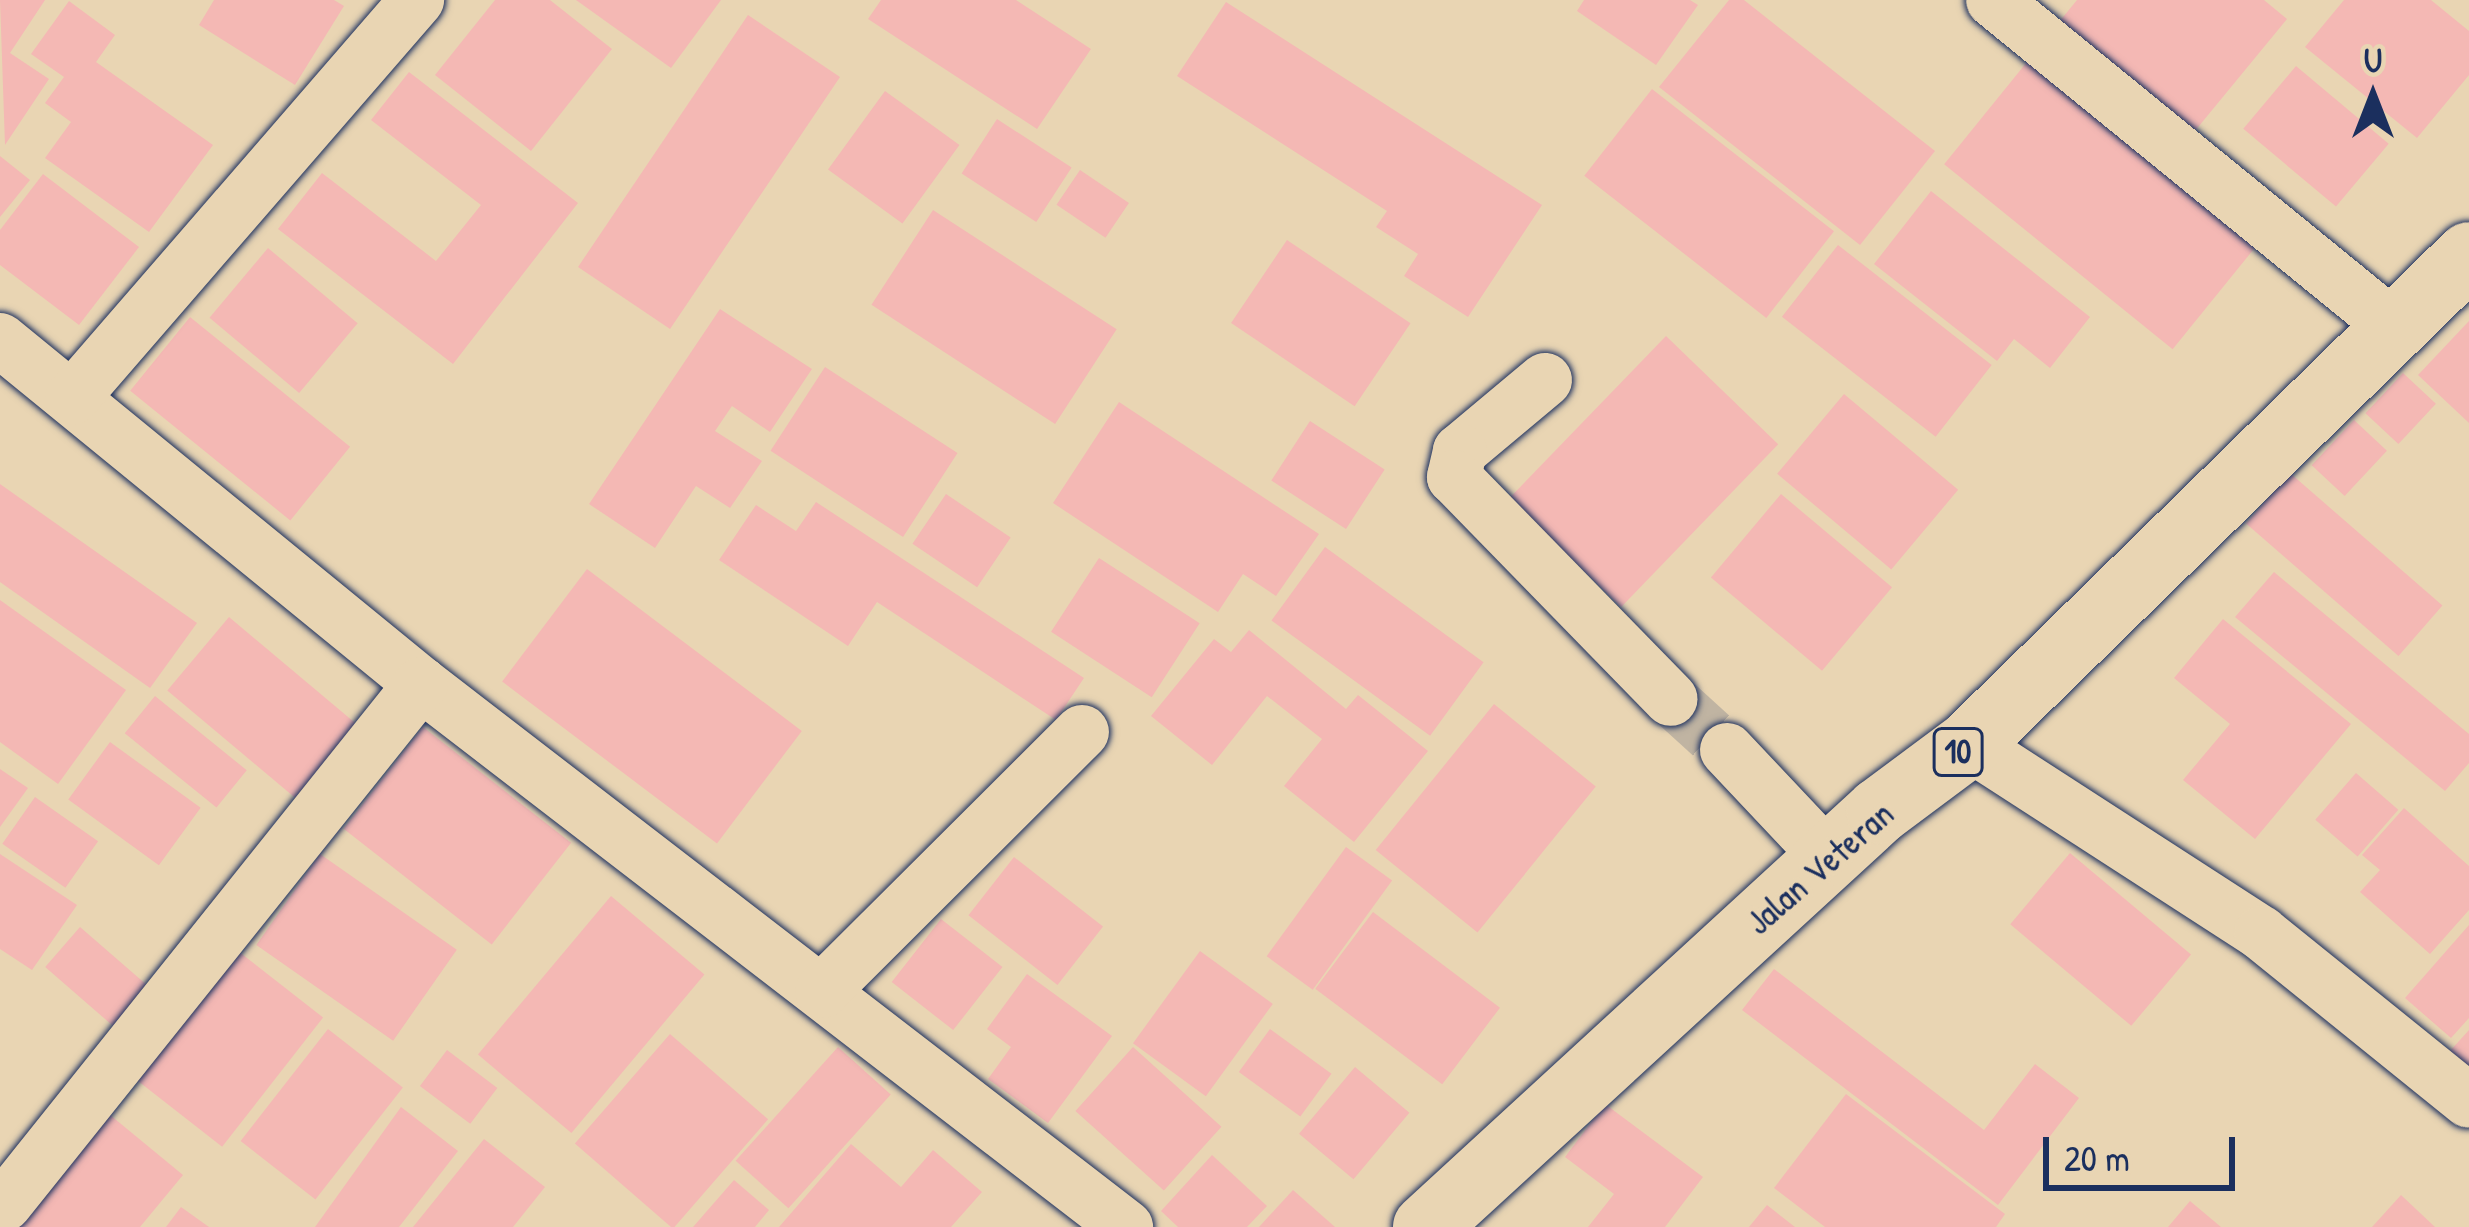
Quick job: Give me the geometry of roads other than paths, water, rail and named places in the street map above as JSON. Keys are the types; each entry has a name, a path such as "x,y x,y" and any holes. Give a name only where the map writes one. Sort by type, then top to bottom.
{"highway":[{"name":"Jalan Veteran","path":"1426,1227 1828,857 1969,743 2469,255"}],"street":[{"path":"73,398 417,0"},
{"path":"1993,0 2393,326"},
{"path":"0,340 422,684 1126,1227"},
{"path":"1545,380 1460,451 1454,477 1671,699"},
{"path":"4,1204 422,684"},
{"path":"823,991 1082,732"},
{"path":"1969,743 2261,933 2469,1101"},
{"path":"1727,750 1828,857"}],"tunnel":[{"path":"1671,699 1727,750"}]}
